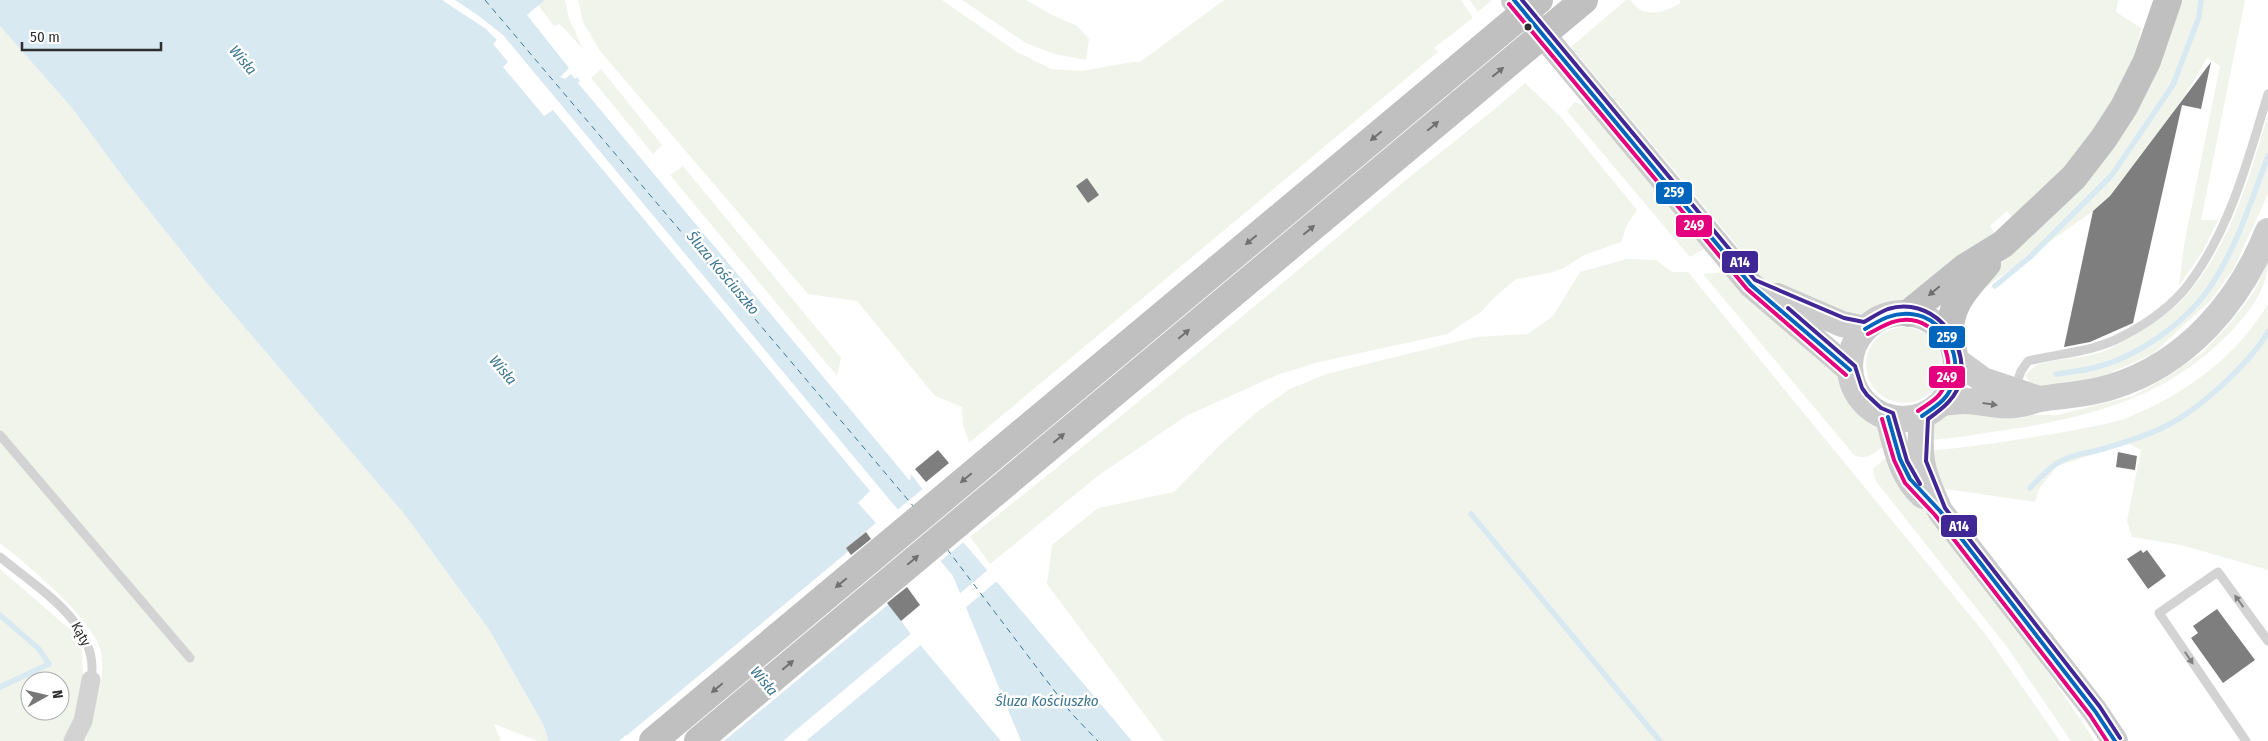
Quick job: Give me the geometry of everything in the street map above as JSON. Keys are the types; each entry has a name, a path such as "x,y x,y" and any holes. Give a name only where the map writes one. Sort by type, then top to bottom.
{"highway":[{"path":"653,741 1539,0"},
{"path":"698,741 1584,0"},
{"path":"1953,349 1950,319 1955,305 2003,244 2074,177 2104,138 2124,107 2147,61 2168,0"},
{"path":"1910,313 1964,268 2003,244"}],"main road":[{"path":"1514,0 1751,285 1850,370"},
{"path":"2039,399 1984,380 1953,349 1936,324 1928,318 1910,313 1885,316 1865,329 1856,341 1851,356 1850,370 1854,386 1862,399 1873,410 1888,417 1910,419 1932,410 1966,401 2011,406 2039,399 2080,395 2112,387 2157,367 2177,354 2210,325 2227,305 2253,262 2268,231"},
{"path":"1751,285 1842,324 1865,329"},
{"path":"1940,511 1920,462 1932,410 1954,383 1953,349"},
{"path":"1888,417 1897,451 1908,478 1920,494 1940,511 2095,711 2115,741"}],"street":[{"name":"Kąty","path":"73,741 83,721 91,680"}],"lane":[{"path":"2014,391 2021,371 2028,361 2086,351 2122,337 2161,312 2188,286 2210,250 2239,188 2268,94"},
{"path":"0,436 190,658"},
{"name":"Kąty","path":"0,557 69,614 84,635 91,654 93,671 91,680"},
{"path":"2246,741 2159,613 2218,572 2268,640"}],"shaded area":[{"path":"545,0 565,0 569,19 583,49 560,24 554,26 538,5"},
{"path":"578,0 942,0 1017,52 1051,69 1082,71 1140,62 1224,0 1461,0 1473,18 1434,48 1438,52 969,443 963,425 962,407 935,396 857,301 808,294 600,51 583,22"},
{"path":"962,0 1026,0 1052,15 1077,26 1089,39 1086,60 1054,54 1026,43"},
{"path":"1470,0 1492,0 1478,12"},
{"path":"1626,0 1631,0 1641,10 1654,12 1675,6 1681,3 1679,0 2118,0 2116,12 2141,28 2136,61 2086,148 2016,221 2007,211 1990,226 1998,237 1911,300 1881,306 1859,317 1772,286 1747,265 1748,261 1734,242 1571,47"},
{"path":"2180,0 2245,0 2201,220 2218,220 2203,251 2179,286 2184,245 2220,66 2207,58 2183,99 2110,196 2093,211 1973,296 2018,244 2146,85 2169,41"},
{"path":"0,26 72,108 128,184 206,282 405,515 490,631 544,726 548,741 538,741 494,724 501,741 81,741 90,721 101,682 102,658 100,648 94,635 71,607 41,577 0,543"},
{"path":"601,69 662,145 653,154 591,78"},
{"path":"1525,83 1560,116 1637,210 1627,225 1621,242 1584,255 1564,268 1549,273 1516,279 1481,312 1447,334 1319,362 1277,375 1186,416 1099,475 990,564 970,537 1177,370"},
{"path":"1575,102 1590,108 1707,247 1690,257 1567,111"},
{"path":"2268,115 2268,194 2234,268 2212,299 2153,354 2094,380 2033,387 2025,375 2037,365 2093,355 2111,348 2159,319 2183,299 2213,258 2236,212"},
{"path":"683,166 841,358 837,376 670,175"},
{"path":"1627,259 1656,260 1672,272 1688,272 1986,635 2060,741 1164,741 1047,584 1052,545 1098,508 1174,492 1220,445 1258,411 1290,389 1326,374 1476,337 1528,334 1553,316 1580,272"},
{"path":"2268,262 2262,288 2253,304 2237,325 2213,349 2187,369 2160,386 2101,410 2070,418 1975,435 1926,440 1931,423 1946,412 1981,410 2021,418 2034,415 2057,415 2133,396 2170,375 2203,352 2231,322 2254,292"},
{"path":"1727,272 1841,372 1845,387 1852,400 1883,430 1884,446 1866,457 1854,455 1703,274"},
{"path":"2268,304 2268,570 2181,545 2132,537 2127,521 2141,450 2128,443 2057,466 2039,489 2035,502 1939,488 1931,451 2070,431 2129,417 2150,408 2190,385 2208,372 2241,341"},
{"path":"1897,327 1911,327 1925,333 1936,344 1942,358 1939,380 1931,392 1911,403 1897,403 1883,397 1872,386 1866,372 1866,358 1872,344 1883,333"},
{"path":"1885,458 2043,665 2095,741 2071,741 2007,647 1875,480 1873,469"},
{"path":"0,569 74,633 82,650 83,675 76,721 65,741 0,741"}],"water":[{"name":"Wisła","path":"0,0 442,0 486,29 497,40 493,44 508,62 503,67 544,116 553,110 870,491 858,503 876,523 846,548 911,634 1001,741 631,741 626,735 619,741 548,741 544,726 490,631 405,515 206,282 128,184 72,108 0,26"},
{"name":"Śluza Kościuszko","path":"455,0 545,0 527,15 569,68 560,77 565,79 571,74 575,79 577,77 580,81 578,83 910,481 911,474 964,543 1132,741 1021,741 953,576 503,35"}],"pier":[{"path":"924,488 965,541 938,563 896,511"},
{"path":"850,550 890,603 724,741 628,741 626,738 620,741"},
{"path":"989,569 998,580 964,609 958,595"},
{"path":"913,632 922,644 806,741 783,741"}],"building":[{"path":"2211,62 2201,109 2182,105 2133,323 2090,342 2064,347 2093,211 2110,196"},
{"path":"1087,178 1099,195 1088,203 1076,186"},
{"path":"938,450 949,463 926,482 915,469"},
{"path":"2118,452 2137,456 2135,470 2116,467"},
{"path":"866,532 871,539 851,555 846,548"},
{"path":"2141,550 2143,553 2147,550 2166,576 2148,589 2127,559"},
{"path":"907,587 920,605 901,621 887,603"},
{"path":"2217,609 2255,660 2223,683 2191,638 2198,633 2193,626"}],"waterway":[{"path":"1995,286 2030,257 2112,175 2173,85 2199,17 2201,0"},
{"path":"2056,374 2093,368 2126,356 2160,336 2189,312 2212,284 2229,254 2268,156"},
{"path":"2030,488 2051,468 2065,459 2140,437 2164,427 2192,410 2236,372 2268,332"},
{"path":"1471,514 1660,741"},
{"path":"0,615 39,649 49,664 0,687"}],"ferry route":[{"path":"485,0 914,507"},
{"path":"947,549 1072,714 1098,741"}],"transit line":[{"name":"259","path":"1514,0 1751,285 1850,370"},
{"name":"A14","path":"1522,0 1755,280 1844,318 1864,322 1888,309 1903,307 1918,309 1931,314 1952,335 1958,348 1961,378 1953,397 1944,407 1928,419 1926,461 1945,508 2100,707 2120,738"},
{"name":"249","path":"1509,4 1747,289 1846,375"},
{"name":"A14","path":"1788,308 1855,366 1862,388 1867,395 1881,408 1893,413 1907,461 1920,484"},
{"name":"259","path":"1865,329 1892,315 1911,314 1925,317 1945,335 1952,348 1955,361 1955,375 1951,388 1943,400 1922,416"},
{"name":"249","path":"1868,334 1899,320 1911,320 1923,323 1940,339 1948,361 1948,373 1945,384 1939,395 1918,411"},
{"name":"259","path":"1888,417 1900,459 1910,479 1940,511 2095,711 2115,741"},
{"name":"249","path":"1882,419 1894,460 1905,483 1935,515 2090,715 2107,741"}]}
